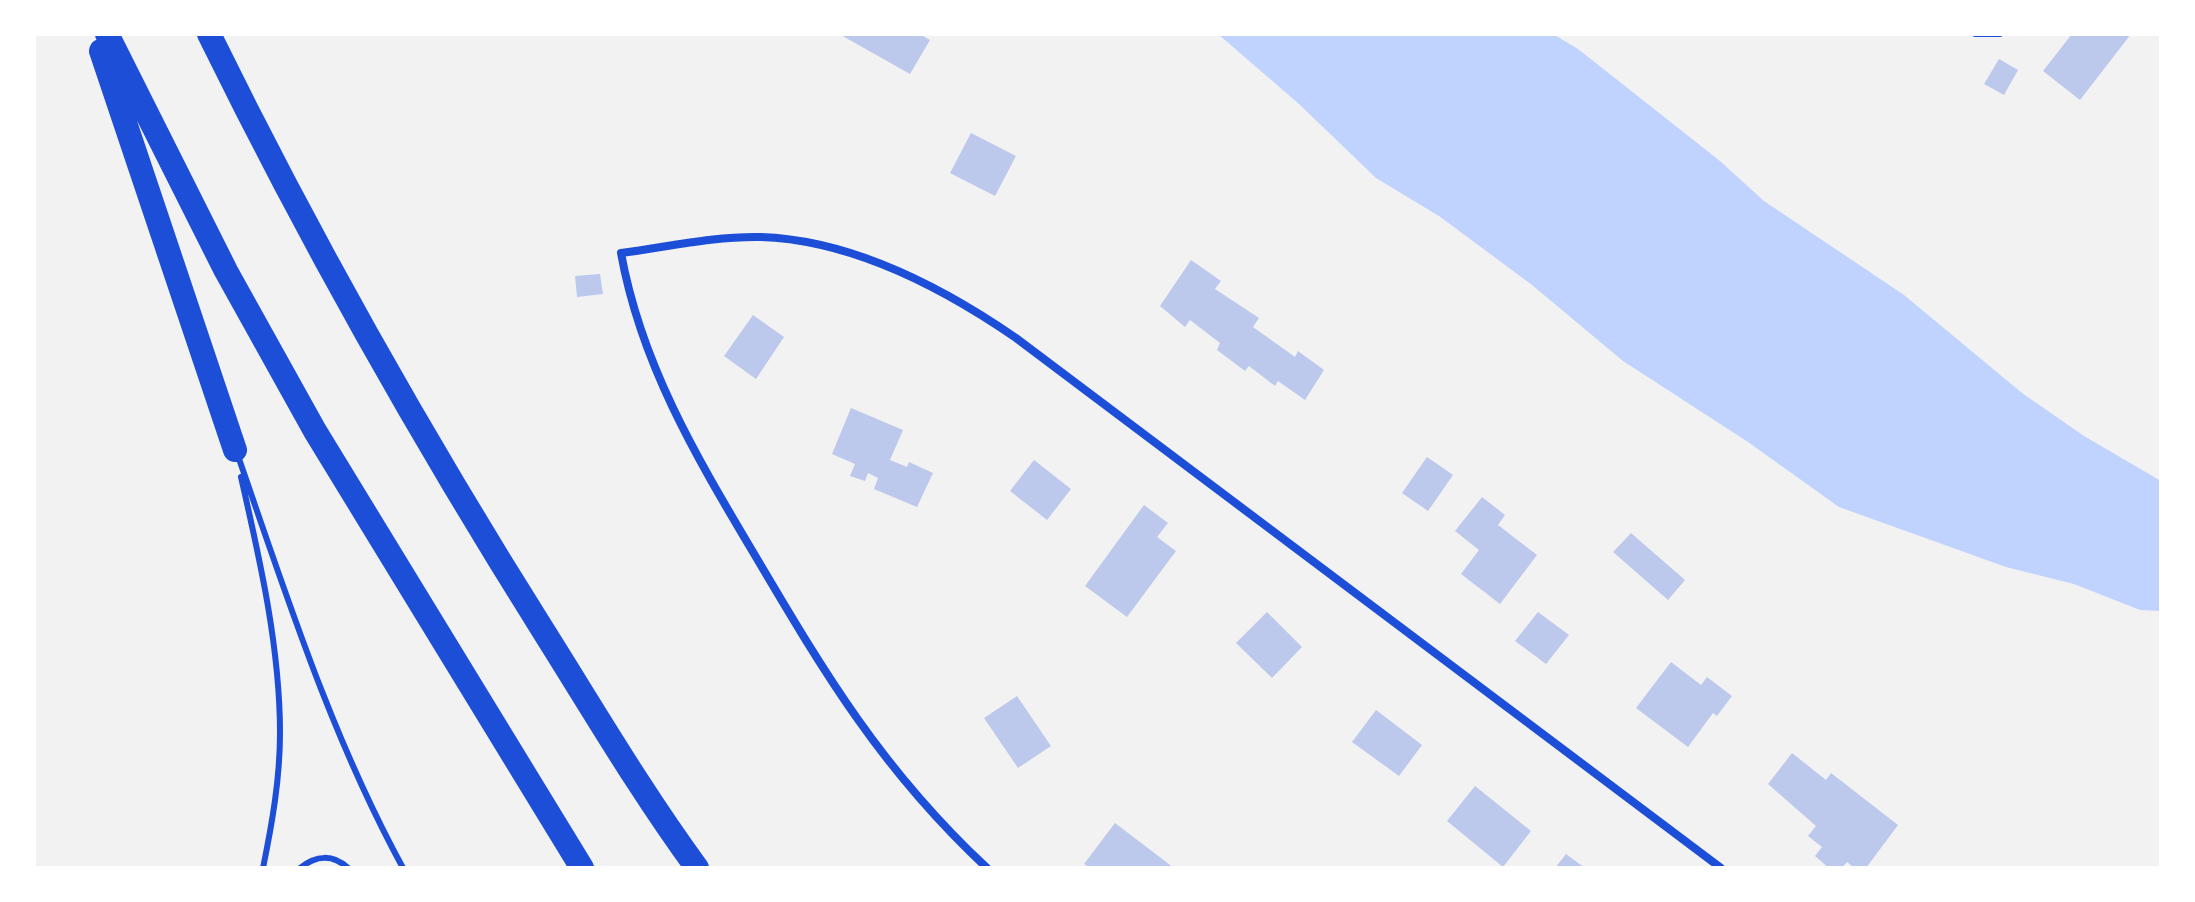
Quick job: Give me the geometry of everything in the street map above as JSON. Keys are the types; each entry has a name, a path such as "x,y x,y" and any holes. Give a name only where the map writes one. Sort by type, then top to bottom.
{"highway":[{"path":"96,34 235,450"},
{"path":"107,34 219,258 315,431 582,868"},
{"path":"209,34 301,216 390,377 515,585 697,868"}],"street":[{"path":"987,868 935,817 884,758 823,670 668,401 641,339 621,253 715,239 782,239 835,250 887,266 952,298 1016,338 1721,868"}],"lane":[{"path":"1975,34 2000,34"},
{"path":"235,450 259,562 279,707 276,795 263,868"},
{"path":"235,450 321,693 361,787 403,868"},
{"path":"300,868 310,861 328,857 348,868"}],"water":[{"path":"1218,34 1553,34 1578,49 1720,161 1764,201 1904,295 2022,393 2084,436 2161,481 2161,611 2140,610 2074,584 2006,567 1839,507 1748,442 1623,361 1532,285 1439,216 1376,178 1299,104"}],"building":[{"path":"839,34 919,34 930,40 910,74"},
{"path":"2072,34 2131,34 2080,100 2043,71"},
{"path":"1999,59 2018,70 2004,95 1984,84"},
{"path":"971,133 1016,156 995,196 950,173"},
{"path":"1191,260 1221,281 1215,289 1259,318 1253,327 1295,357 1298,351 1324,370 1305,400 1278,381 1275,386 1249,366 1245,371 1217,350 1220,343 1190,320 1185,327 1160,306"},
{"path":"600,274 603,294 577,297 575,276"},
{"path":"753,315 784,337 756,379 724,356"},
{"path":"851,408 903,430 890,460 907,467 909,462 933,473 917,507 874,489 878,478 868,473 865,481 850,476 855,464 832,454"},
{"path":"1427,457 1453,475 1428,511 1402,493"},
{"path":"1034,460 1071,489 1047,520 1010,491"},
{"path":"1482,497 1505,515 1498,525 1537,555 1500,604 1461,574 1479,550 1455,531"},
{"path":"1144,505 1168,523 1157,537 1176,551 1127,617 1085,586"},
{"path":"1631,533 1685,580 1668,600 1613,552"},
{"path":"1267,612 1302,647 1272,678 1236,643"},
{"path":"1538,612 1569,635 1546,664 1515,641"},
{"path":"1671,662 1701,685 1707,677 1732,696 1717,716 1713,713 1688,747 1636,708"},
{"path":"1017,696 1051,746 1018,768 984,718"},
{"path":"1376,710 1422,745 1399,776 1352,742"},
{"path":"1792,753 1826,780 1831,773 1898,825 1866,868 1854,868 1847,862 1842,868 1829,868 1815,856 1822,847 1808,836 1816,826 1768,784"},
{"path":"1475,786 1531,831 1503,867 1447,821"},
{"path":"1115,823 1174,868 1090,868 1084,864"},
{"path":"1566,854 1585,868 1555,868"}]}
